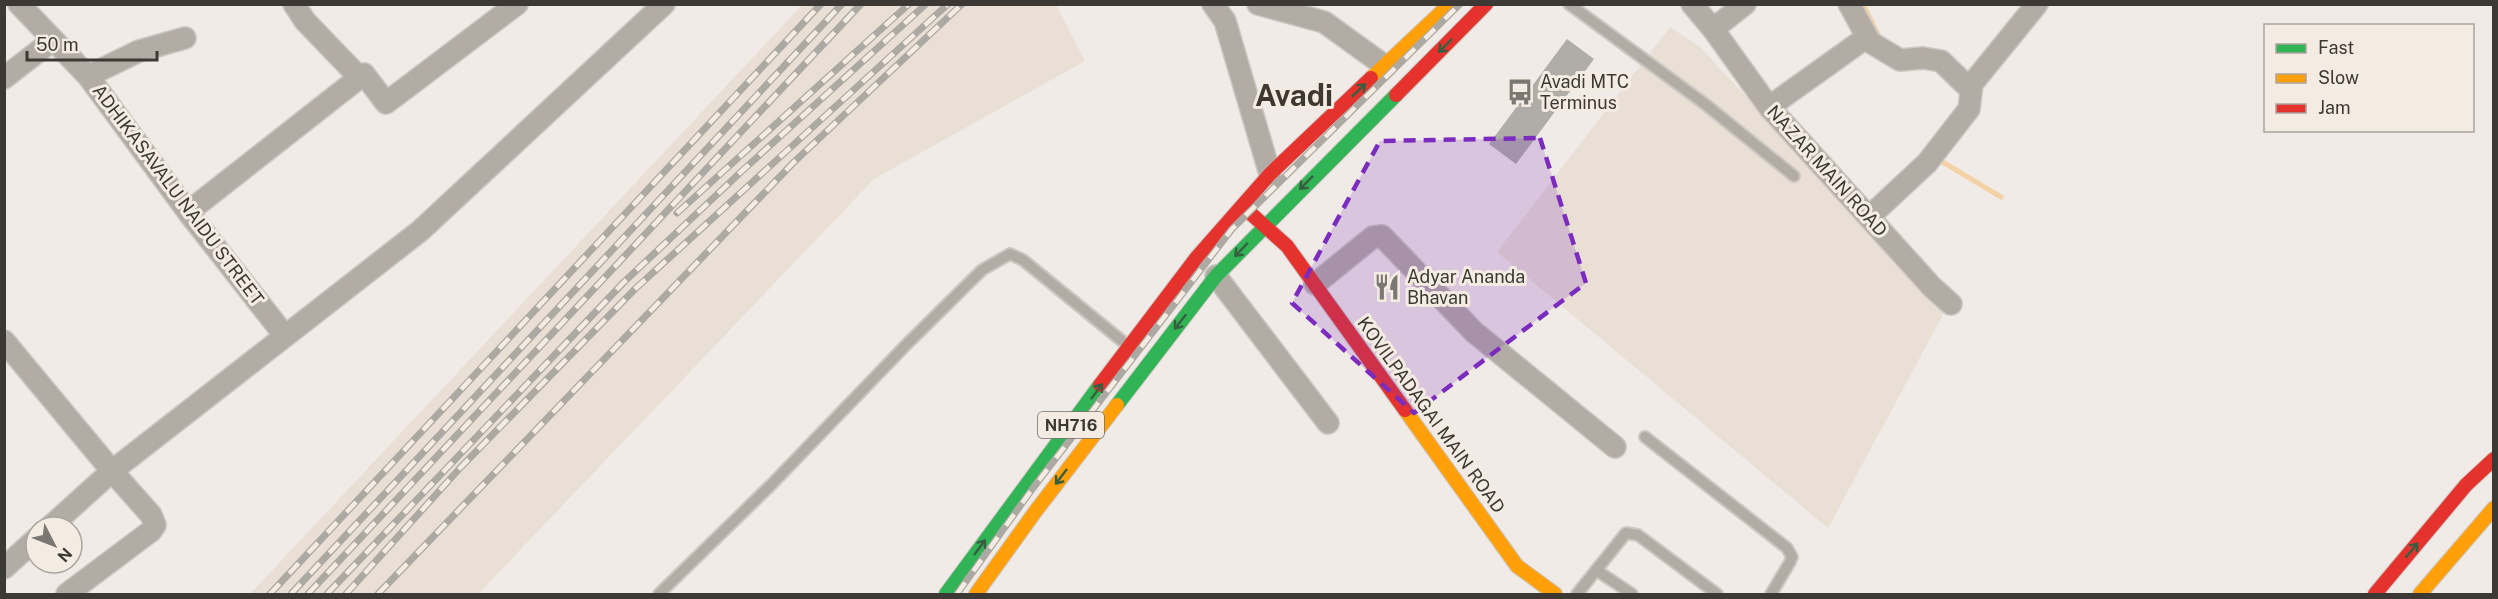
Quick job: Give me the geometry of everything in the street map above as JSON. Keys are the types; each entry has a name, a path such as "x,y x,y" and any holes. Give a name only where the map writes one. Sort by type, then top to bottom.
{"main road":[{"path":"1242,206 1270,174 1450,4"},
{"path":"1216,276 1486,4"},
{"name":"KOVILPADAGAI MAIN ROAD","path":"1242,206 1287,246 1517,566 1555,594"},
{"name":"NH716","path":"946,594 1027,482 1197,257 1242,206"},
{"name":"NH716","path":"976,594 1148,362 1216,276"},
{"path":"2375,594 2466,485 2493,459"},
{"path":"2420,594 2493,508"}],"street":[{"name":"ADHIKASAVALU NAIDU STREET","path":"19,4 88,76 188,212 285,336"},
{"path":"294,4 305,21 359,77"},
{"path":"188,212 359,77 364,74 386,103 517,4"},
{"path":"63,515 112,471 420,231 664,4"},
{"path":"1213,4 1225,21 1270,174"},
{"path":"1258,4 1324,22 1385,66"},
{"name":"NAZAR MAIN ROAD","path":"1692,4 1713,29 1769,107 1932,287 1951,304"},
{"path":"1713,29 1745,4"},
{"path":"1849,4 1870,42 1887,54 1900,60 1923,58 1941,62 1971,90"},
{"path":"1869,217 1928,163 1969,109 1972,84 2037,4"},
{"path":"1769,107 1867,37"},
{"path":"88,76 139,51 185,38"},
{"path":"4,78 53,40"},
{"path":"1315,284 1373,237 1382,236 1474,332 1615,447"},
{"path":"1216,276 1328,423"},
{"path":"4,341 112,471 151,514 155,525 151,531 67,594"},
{"path":"5,566 24,550"}],"lane":[{"path":"1569,4 1705,104 1794,176"},
{"path":"660,594 772,484 973,278 999,259 1010,254 1023,260 1148,362"},
{"path":"1645,437 1787,548 1792,557 1771,594"},
{"path":"1577,594 1626,532 1631,532 1710,592"},
{"path":"1596,570 1632,594"}],"highlighted area":[{"path":"1540,138 1586,283 1414,413 1292,303 1380,141"}],"shaded area":[{"path":"803,4 1056,5 1085,61 874,179 478,594 250,594"},
{"path":"1670,27 1700,47 1945,311 1828,528 1497,252"}],"building":[{"path":"1567,39 1594,59 1516,164 1489,144"}],"waterway":[{"path":"1863,4 1878,34"},
{"path":"1941,161 2001,197"}],"railway":[{"path":"270,594 821,4"},
{"path":"291,594 842,4"},
{"path":"308,594 861,4"},
{"path":"677,213 909,4"},
{"path":"327,594 624,282 743,170 926,4"},
{"path":"346,594 460,468 635,289 948,4"},
{"path":"378,594 794,162 962,4"},
{"path":"957,594 1033,488 1232,229 1460,4"}],"traffic: fast":[{"path":"1117,405 1216,276 1396,95"},
{"path":"946,594 1100,385"}],"traffic: slow":[{"path":"1371,78 1450,4"},
{"path":"976,594 1117,405"},
{"path":"1405,410 1517,566 1555,594"},
{"path":"2420,594 2494,508"}],"traffic: jam":[{"path":"1396,95 1486,4"},
{"path":"1100,385 1197,257 1270,174 1371,78"},
{"path":"1249,212 1287,246 1405,410"},
{"path":"2375,594 2466,485 2494,459"}],"place":[{"name":"Avadi MTC Terminus","path":"1520,92"},
{"name":"Adyar Ananda Bhavan","path":"1387,287"}],"district":[{"name":"Avadi","path":"1294,96"}]}
